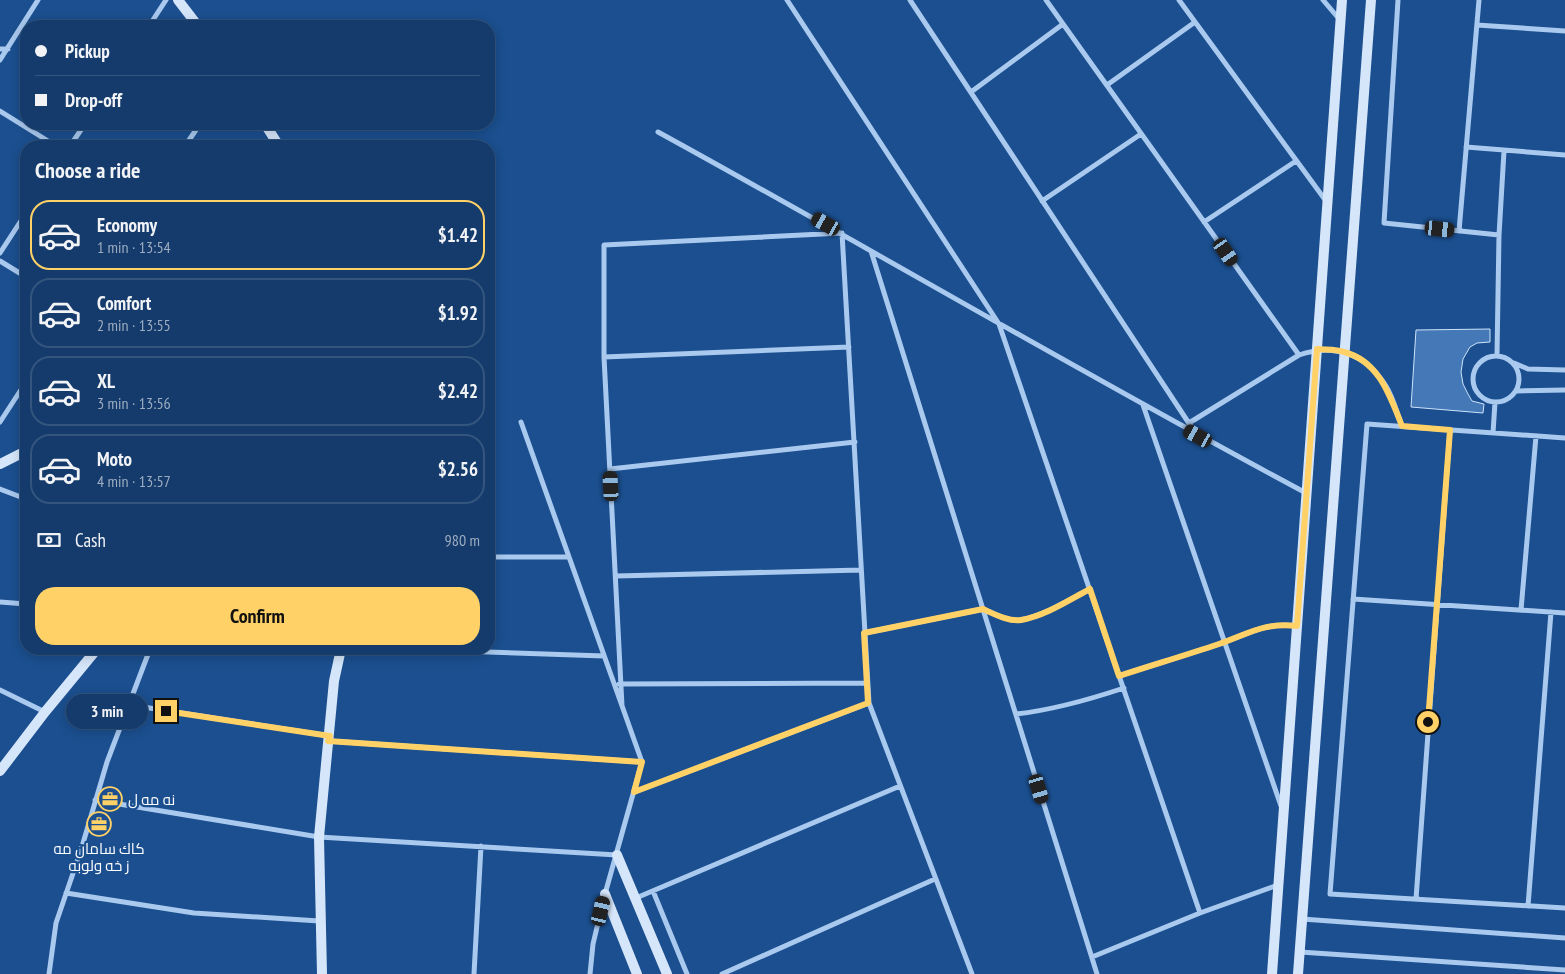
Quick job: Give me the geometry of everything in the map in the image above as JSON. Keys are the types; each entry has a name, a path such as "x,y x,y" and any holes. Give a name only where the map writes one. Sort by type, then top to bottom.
{"street":[{"path":"26,20 38,0"},
{"path":"153,20 166,0"},
{"path":"178,0 193,20"},
{"path":"787,0 999,324 1200,913"},
{"path":"910,0 1198,436"},
{"path":"1046,0 1299,355"},
{"path":"1179,0 1327,202"},
{"path":"1323,0 1340,21"},
{"path":"1272,974 1342,0"},
{"path":"1298,974 1371,0"},
{"path":"1398,0 1384,223 1499,235"},
{"path":"1459,231 1479,0"},
{"path":"1106,85 1195,22"},
{"path":"971,92 1064,24"},
{"path":"1477,25 1565,31"},
{"path":"0,60 20,29"},
{"path":"0,49 8,48"},
{"path":"0,111 20,124"},
{"path":"30,130 46,140"},
{"path":"658,132 842,233 870,252 1142,405 1306,494"},
{"path":"1042,201 1141,134"},
{"path":"1466,146 1504,151 1565,155"},
{"path":"1497,355 1499,235 1504,151"},
{"path":"1204,222 1296,161"},
{"path":"0,253 20,222"},
{"path":"842,233 868,703 972,974"},
{"path":"622,706 604,357 604,245 842,233"},
{"path":"870,252 1097,974"},
{"path":"0,261 20,273"},
{"path":"604,357 849,347"},
{"path":"1189,423 1299,355 1317,349 1345,352 1369,365 1387,387 1402,426"},
{"path":"1514,363 1520,380 1516,391 1504,401 1495,402 1486,400 1478,394 1472,378 1475,368 1480,361 1488,356 1497,355 1514,363 1528,370 1565,370"},
{"path":"1516,391 1565,390"},
{"path":"1,419 20,391"},
{"path":"1493,433 1495,402"},
{"path":"1142,405 1283,811"},
{"path":"520,422 642,762 605,894 593,944 590,974"},
{"path":"1565,438 1367,424 1330,894 1565,908"},
{"path":"1416,899 1450,430"},
{"path":"1521,610 1536,436"},
{"path":"610,468 855,442"},
{"path":"0,464 20,454"},
{"path":"0,489 20,497"},
{"path":"495,557 569,557"},
{"path":"616,576 862,570"},
{"path":"864,633 983,609 1000,617 1020,620 1065,603 1090,589"},
{"path":"1353,599 1565,613"},
{"path":"0,602 20,604"},
{"path":"1528,906 1551,612"},
{"path":"1119,676 1225,642 1258,628 1278,624 1297,626"},
{"path":"495,652 604,656"},
{"path":"0,771 92,655"},
{"path":"49,974 56,923 81,850 95,800 148,655"},
{"path":"322,974 319,921 319,837 334,681 340,655"},
{"path":"614,684 866,683"},
{"path":"1016,714 1045,711 1087,701 1124,688"},
{"path":"0,690 45,712"},
{"path":"634,792 868,703"},
{"path":"130,705 329,738 642,762"},
{"path":"636,898 900,786"},
{"path":"95,800 319,837 617,855"},
{"path":"474,974 481,846"},
{"path":"617,855 667,974"},
{"path":"722,974 935,879"},
{"path":"1092,957 1200,913 1278,885"},
{"path":"653,891 687,974"},
{"path":"66,893 194,913 319,921"},
{"path":"605,894 637,974"},
{"path":"1302,919 1565,938"},
{"path":"1299,952 1565,970"}],"building":[{"path":"1490,329 1490,342 1477,343 1470,347 1463,359 1461,372 1463,384 1472,401 1484,404 1483,413 1411,407 1416,330"}],"place":[{"name":"نه مه ل","path":"110,799"},
{"name":"كاك سامان مه ز خه ولوبه","path":"99,824"}],"route":[{"path":"166,711 330,736 328,741 642,762 634,792 868,703 864,633 983,609 1000,617 1020,620 1065,603 1090,589 1119,676 1225,642 1258,628 1278,624 1297,626 1317,349 1345,352 1369,365 1387,387 1402,426 1450,430 1428,722"}]}
